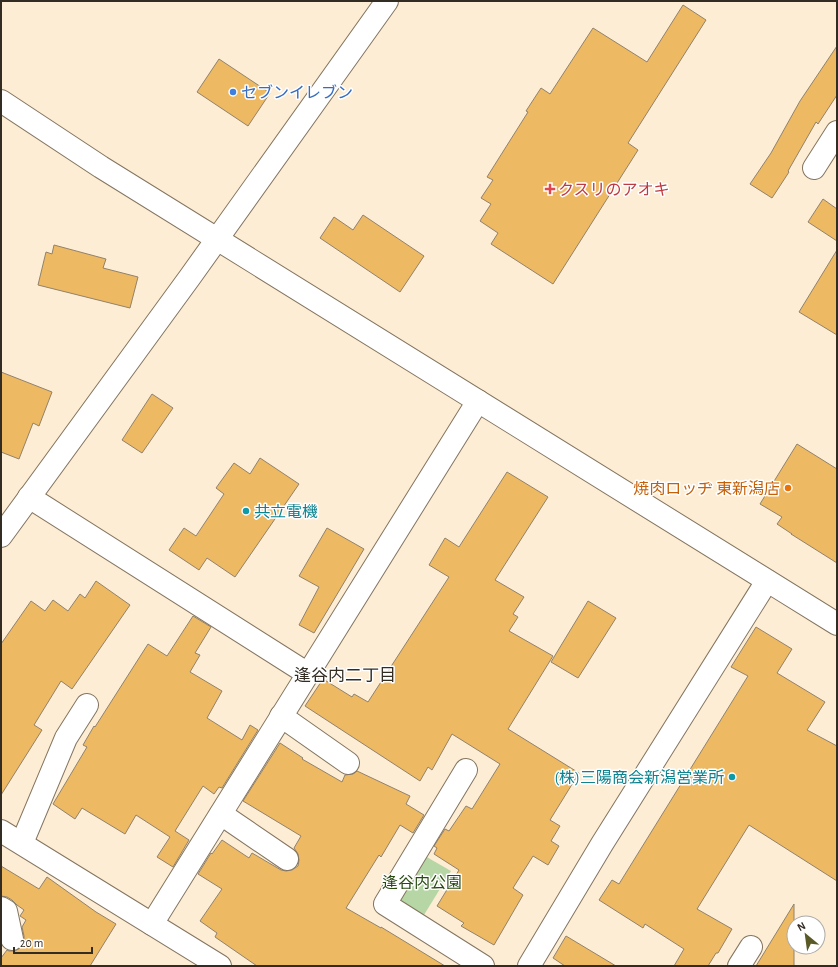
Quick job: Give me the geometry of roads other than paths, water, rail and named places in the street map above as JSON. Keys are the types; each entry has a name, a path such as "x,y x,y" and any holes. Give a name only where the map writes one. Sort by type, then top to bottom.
{"street":[{"path":"1,536 217,239 387,1"},
{"path":"1,101 101,167 837,624"},
{"path":"814,168 837,132"},
{"path":"152,924 478,401"},
{"path":"29,497 308,674"},
{"path":"529,966 602,844 767,580"},
{"path":"22,843 66,738 87,705"},
{"path":"281,716 348,762"},
{"path":"466,770 385,904 483,966"},
{"path":"221,814 286,859"},
{"path":"1,830 220,966"},
{"path":"1,908 6,911 12,939"},
{"path":"739,966 751,947"}],"place":[{"name":"セブンイレブン","path":"233,92"},
{"name":"クスリのアオキ","path":"550,189"},
{"name":"焼肉ロッヂ 東新潟店","path":"788,488"},
{"name":"共立電機","path":"246,511"},
{"name":"(株)三陽商会新潟営業所","path":"732,777"}],"district":[{"name":"逢谷内二丁目","path":"345,675"}],"park label":[{"name":"逢谷内公園","path":"422,882"}]}
